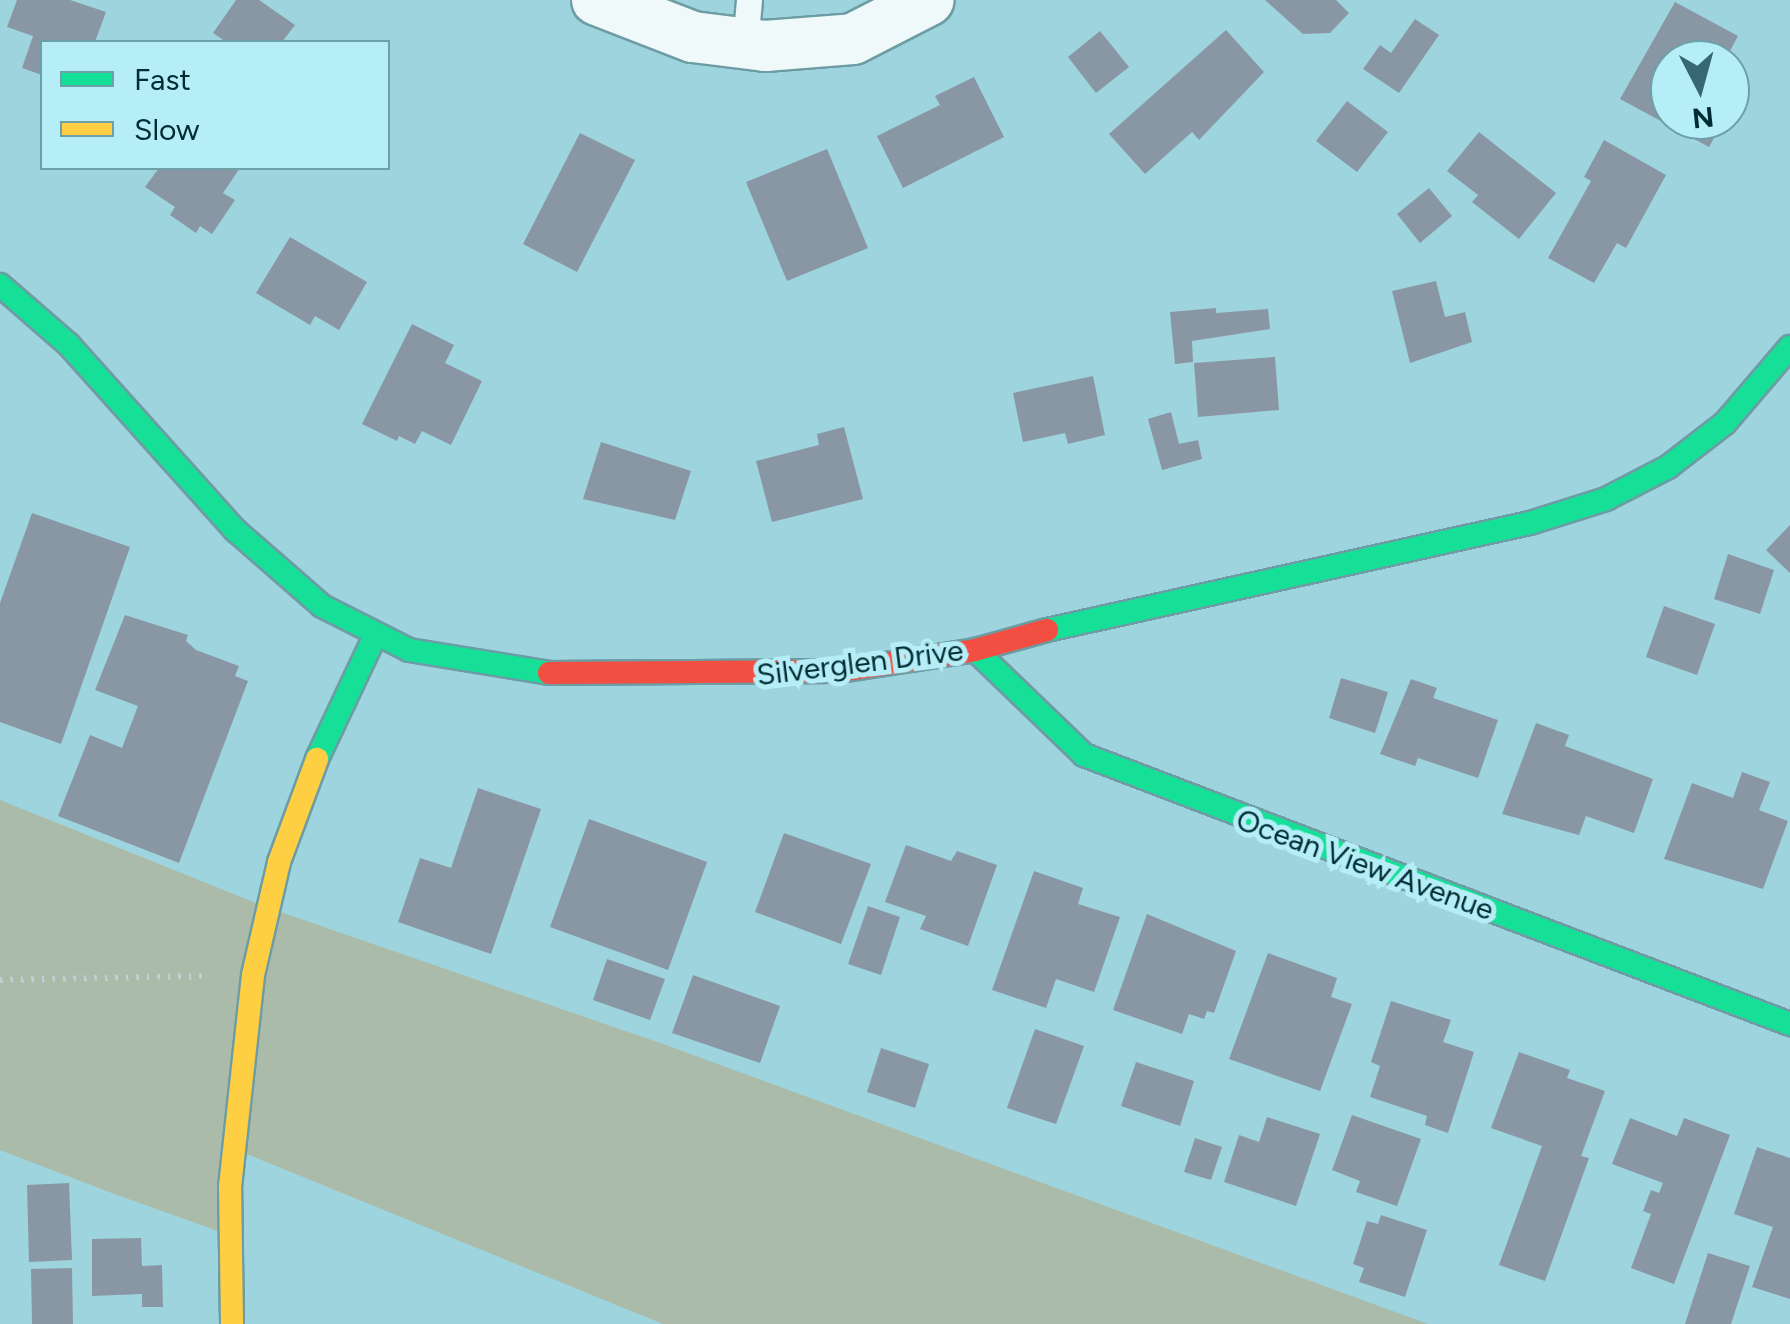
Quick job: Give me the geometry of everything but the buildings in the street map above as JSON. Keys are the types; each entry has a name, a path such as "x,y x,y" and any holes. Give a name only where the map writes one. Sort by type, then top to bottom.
{"street":[{"path":"597,0 676,32 747,22 853,38 929,0"},
{"name":"Silverglen Drive","path":"0,285 69,345 277,571 375,636 465,664 653,676 840,671 975,650 1122,611 1530,523 1606,499 1668,467 1725,422 1790,347"},
{"path":"232,1324 230,1187 254,975 280,862 312,769 375,636"},
{"name":"Ocean View Avenue","path":"975,650 1084,755 1160,790 1790,1024"}],"path":[{"path":"0,980 64,984 254,975"}],"green space":[{"path":"0,800 266,907 666,1045 1428,1324 663,1324 232,1148 229,1235 109,1192 0,1150"}],"traffic: fast":[{"path":"0,285 69,345 235,530 322,606 409,650 549,673"},
{"path":"1047,630 1530,523 1606,499 1668,467 1725,423 1790,347"},
{"path":"317,759 375,636"},
{"path":"975,650 1084,755 1790,1024"}],"traffic: slow":[{"path":"232,1324 230,1187 253,975 279,862 317,759"}],"traffic: jam":[{"path":"549,673 840,671 975,650 1047,630"}]}
